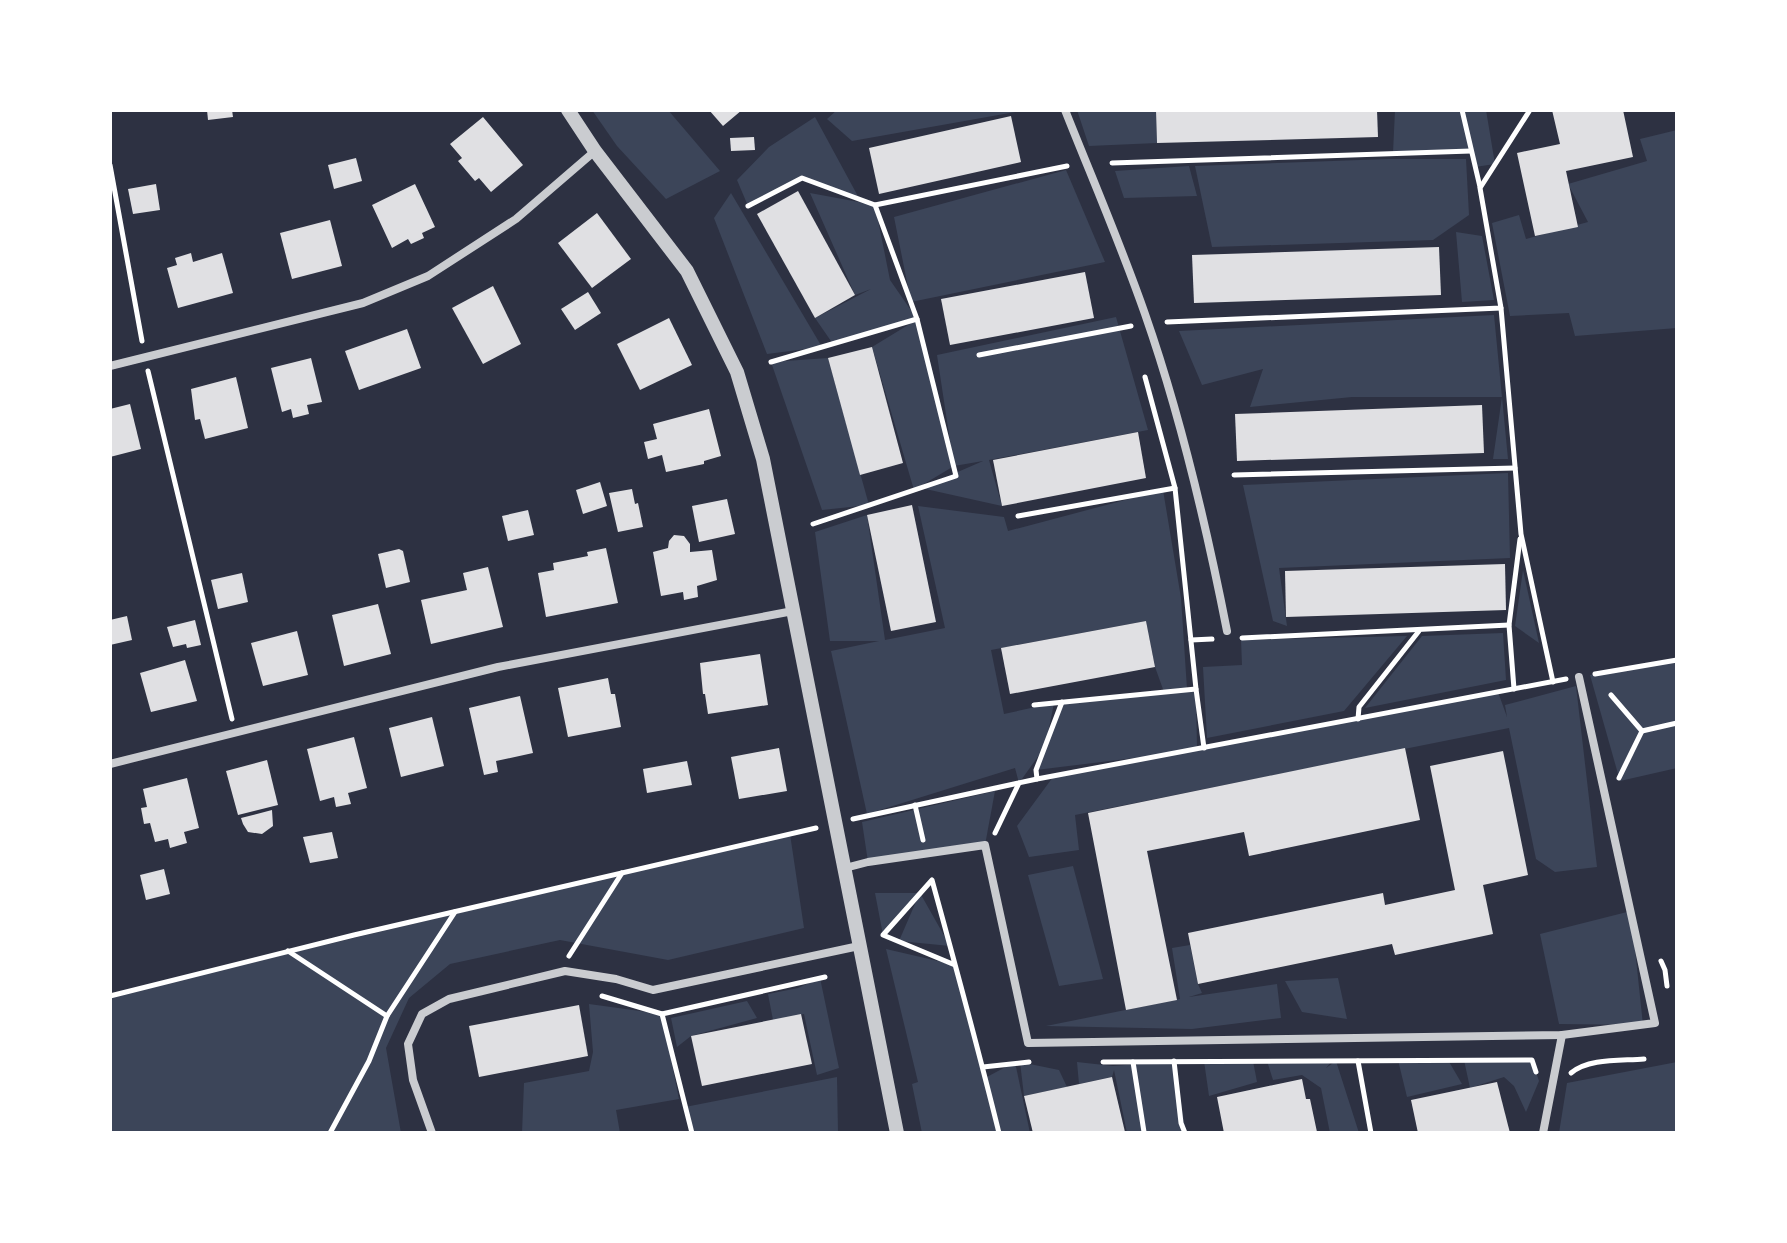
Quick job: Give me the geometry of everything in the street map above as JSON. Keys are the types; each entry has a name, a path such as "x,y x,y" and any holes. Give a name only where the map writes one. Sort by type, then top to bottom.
{"street":[{"path":"568,110 595,151 687,271 737,372 763,459 897,1133"},
{"path":"1065,110 1149,324 1207,527 1227,631"},
{"path":"110,366 363,303 428,276 516,219 595,151"},
{"path":"110,764 498,667 793,611"},
{"path":"845,868 985,845 1028,1043 1562,1035 1655,1023 1579,677"},
{"path":"432,1133 413,1080 408,1044 422,1014 449,999 559,972 616,979 653,990 859,946"},
{"path":"1543,1133 1562,1035"}],"path":[{"path":"1462,110 1480,188 1501,308 1521,534 1553,682"},
{"path":"1480,188 1530,110"},
{"path":"1112,163 1471,151"},
{"path":"1062,152 1072,180"},
{"path":"110,165 142,345 157,341"},
{"path":"748,206 802,178 875,205 1067,166"},
{"path":"813,524 956,476 917,319 875,205"},
{"path":"1167,322 1501,308"},
{"path":"1126,313 1135,341"},
{"path":"771,362 917,319"},
{"path":"979,355 1131,326"},
{"path":"145,357 235,733"},
{"path":"1143,370 1175,488 1204,748"},
{"path":"1234,475 1515,468"},
{"path":"1018,516 1175,488"},
{"path":"1514,689 1509,625 1521,534"},
{"path":"1266,636 1509,625"},
{"path":"1358,719 1359,707 1419,631"},
{"path":"861,817 1037,779 1677,660"},
{"path":"1034,705 1196,689"},
{"path":"1611,695 1642,731"},
{"path":"1037,779 1036,770 1062,702"},
{"path":"1642,731 1677,723"},
{"path":"1616,784 1642,731"},
{"path":"994,834 1019,783"},
{"path":"110,996 288,951 814,828"},
{"path":"559,972 623,873"},
{"path":"955,965 883,935 932,880 983,1067 999,1133"},
{"path":"330,1133 369,1061 387,1016 456,911"},
{"path":"288,951 387,1016"},
{"path":"1660,958 1665,970 1668,998"},
{"path":"588,992 662,1014 825,977"},
{"path":"662,1014 692,1133"},
{"path":"1562,1081 1579,1067 1644,1059"},
{"path":"1091,1062 1532,1060"},
{"path":"1174,1061 1181,1123 1185,1133"},
{"path":"1358,1061 1371,1133"},
{"path":"983,1067 1034,1062"},
{"path":"1133,1062 1144,1132"}],"shaded area":[{"path":"592,110 668,110 720,171 666,199 617,146"},
{"path":"837,110 1027,110 852,141 827,119"},
{"path":"1077,110 1156,110 1157,143 1089,146"},
{"path":"1395,110 1486,110 1495,164 1475,167 1471,151 1393,153"},
{"path":"815,117 860,200 802,178 748,206 737,180 769,147"},
{"path":"1677,130 1677,328 1575,336 1569,313 1510,316 1492,223 1519,215 1526,239 1588,222 1568,184 1647,161 1640,139"},
{"path":"1466,159 1469,215 1433,240 1212,247 1195,166"},
{"path":"1189,166 1197,196 1124,198 1115,171"},
{"path":"1066,170 1105,262 911,302 894,217"},
{"path":"731,193 822,347 767,354 714,218"},
{"path":"810,193 875,205 890,280 917,319 952,454 937,355 1116,317 1148,430 989,460 1002,506 921,488 983,461 954,466 914,490 872,347 913,322 833,344 815,318 871,289 855,295"},
{"path":"1456,232 1482,236 1494,300 1462,302"},
{"path":"1494,315 1502,397 1352,397 1250,407 1263,369 1202,385 1179,331"},
{"path":"828,358 869,505 822,510 771,362"},
{"path":"1502,397 1508,459 1493,459"},
{"path":"1508,473 1510,558 1279,568 1287,626 1273,621 1243,485"},
{"path":"1163,490 1181,598 1187,689 1196,689 1197,749 1498,692 1507,717 1505,705 1576,686 1597,867 1555,872 1536,859 1509,728 1075,815 1079,850 1029,857 1017,826 1053,777 1175,753 1036,770 1042,751 1019,783 1015,768 867,814 831,651 879,641 830,641 815,532 867,515 885,640 945,628 918,506 1004,517 1008,531","holes":["1146,621 1155,667 1164,692 1062,702 1047,738 1054,703 1004,714 991,650"]},
{"path":"1523,570 1539,643 1515,626"},
{"path":"1503,633 1506,680 1365,708 1422,636"},
{"path":"1407,636 1344,711 1207,738 1203,667 1242,665 1241,640"},
{"path":"1677,660 1677,768 1620,781 1590,675"},
{"path":"995,791 985,845 868,862 862,822"},
{"path":"790,834 804,928 668,960 560,940 450,964 409,998 386,1048 401,1133 110,1133 110,996"},
{"path":"1073,866 1103,979 1059,986 1028,875"},
{"path":"875,893 920,893 950,946 899,941 918,897 883,935"},
{"path":"1631,911 1643,1025 1559,1024 1540,934"},
{"path":"1190,945 1202,993 1189,997 1277,984 1281,1018 1192,1029 1046,1026 1180,999 1172,948"},
{"path":"886,949 955,965 997,1133 922,1133 912,1084 918,1082"},
{"path":"820,978 839,1068 817,1075 804,1014 773,1020 768,994 798,988"},
{"path":"1338,978 1347,1019 1302,1012 1285,981"},
{"path":"747,1001 757,1018 691,1036 677,1047 671,1018"},
{"path":"589,1004 662,1014 679,1099 616,1110 620,1133 522,1133 524,1083 589,1071 593,1052"},
{"path":"1398,1060 1448,1060 1462,1084 1407,1097"},
{"path":"1464,1060 1532,1060 1539,1081 1526,1112 1514,1086 1504,1077 1470,1088"},
{"path":"1174,1061 1186,1133 1127,1133 1114,1070 1112,1077 1079,1084 1077,1062 1113,1066"},
{"path":"1204,1061 1253,1061 1257,1082 1209,1096"},
{"path":"1267,1061 1332,1061 1326,1068 1336,1061 1359,1133 1330,1133 1321,1088 1302,1075 1273,1080"},
{"path":"1015,1062 1030,1133 999,1133 985,1078"},
{"path":"1020,1062 1059,1070 1067,1087 1024,1096"},
{"path":"1677,1062 1677,1133 1559,1133 1567,1083"},
{"path":"837,1077 838,1133 695,1133 685,1107"}],"building":[{"path":"207,110 232,110 233,117 208,120"},
{"path":"709,110 742,110 723,126"},
{"path":"1156,110 1377,110 1378,137 1157,143"},
{"path":"1552,110 1623,110 1633,157 1566,171 1578,227 1535,236 1517,153 1560,144"},
{"path":"1011,116 1021,162 879,194 869,148"},
{"path":"483,117 523,165 491,192 479,178 475,181 458,161 462,158 450,144"},
{"path":"754,137 755,150 731,151 730,138"},
{"path":"356,158 362,181 334,189 328,165"},
{"path":"156,184 160,210 133,214 128,189"},
{"path":"415,184 435,227 422,233 424,238 411,244 408,239 392,248 372,205"},
{"path":"798,191 855,295 815,318 757,214"},
{"path":"597,213 631,259 592,288 558,243"},
{"path":"330,220 342,266 292,279 280,233"},
{"path":"1439,247 1441,295 1194,303 1192,255"},
{"path":"191,253 193,262 222,253 233,293 178,308 167,268 177,265 175,258"},
{"path":"1085,272 1094,318 950,345 941,299"},
{"path":"493,286 521,344 483,364 452,308"},
{"path":"588,292 601,313 575,330 561,309"},
{"path":"669,318 692,365 640,390 617,344"},
{"path":"407,329 421,368 359,390 345,351"},
{"path":"872,347 903,463 860,475 828,358"},
{"path":"311,358 322,402 307,405 309,414 293,418 291,409 282,412 271,368"},
{"path":"236,377 248,428 205,439 200,419 195,420 191,389"},
{"path":"130,404 141,449 110,457 110,409"},
{"path":"1482,405 1484,453 1237,461 1235,414"},
{"path":"709,409 721,456 704,461 704,464 666,472 662,455 648,459 644,442 657,439 653,424"},
{"path":"1138,432 1146,478 1002,506 993,460"},
{"path":"600,482 607,506 583,514 576,490"},
{"path":"632,489 643,527 618,532 609,493"},
{"path":"727,499 735,534 699,542 692,506"},
{"path":"912,505 936,622 891,631 867,515"},
{"path":"528,510 534,535 508,541 502,516"},
{"path":"674,535 684,536 690,544 690,552 712,550 717,580 697,586 698,597 684,600 683,592 661,596 653,552 668,548"},
{"path":"606,548 618,603 546,617 538,573 554,570 553,563 588,556 587,552"},
{"path":"399,549 403,551 410,582 386,588 378,554"},
{"path":"1505,564 1506,610 1286,617 1285,571"},
{"path":"488,567 503,627 431,644 421,600 467,590 463,573"},
{"path":"242,573 248,602 218,609 211,580"},
{"path":"378,604 391,654 344,666 332,615"},
{"path":"127,616 132,640 110,645 110,620"},
{"path":"195,620 201,645 173,647 167,627"},
{"path":"1146,621 1155,667 1010,694 1001,648"},
{"path":"297,631 308,675 263,686 251,643"},
{"path":"760,654 768,705 708,714 700,663"},
{"path":"185,660 197,701 151,712 140,673"},
{"path":"608,678 611,694 615,694 621,727 568,737 558,688"},
{"path":"520,696 533,753 496,761 498,772 484,775 469,708"},
{"path":"432,717 444,766 401,777 389,728"},
{"path":"354,737 367,788 348,793 351,804 336,807 334,797 320,801 307,749"},
{"path":"779,748 787,791 739,799 731,757"},
{"path":"1405,748 1420,820 1249,856 1244,832 1147,851 1177,1000 1126,1010 1088,813"},
{"path":"1503,751 1528,875 1483,885 1493,934 1395,955 1392,944 1198,984 1188,933 1383,893 1385,905 1455,890 1430,766"},
{"path":"267,760 278,805 238,815 226,771"},
{"path":"687,761 692,785 647,793 643,769"},
{"path":"187,778 199,828 184,832 187,843 170,848 168,839 155,842 150,823 144,824 141,808 147,807 143,789"},
{"path":"272,810 273,826 262,834 248,832 241,818"},
{"path":"332,832 338,858 310,863 303,837"},
{"path":"164,869 170,894 146,900 140,875"},
{"path":"579,1005 588,1056 479,1077 469,1026"},
{"path":"801,1014 812,1064 702,1086 691,1036"},
{"path":"1112,1077 1125,1132 1033,1133 1024,1096"},
{"path":"1302,1079 1317,1132 1224,1133 1217,1097"},
{"path":"1497,1082 1510,1133 1418,1133 1411,1100"}]}
